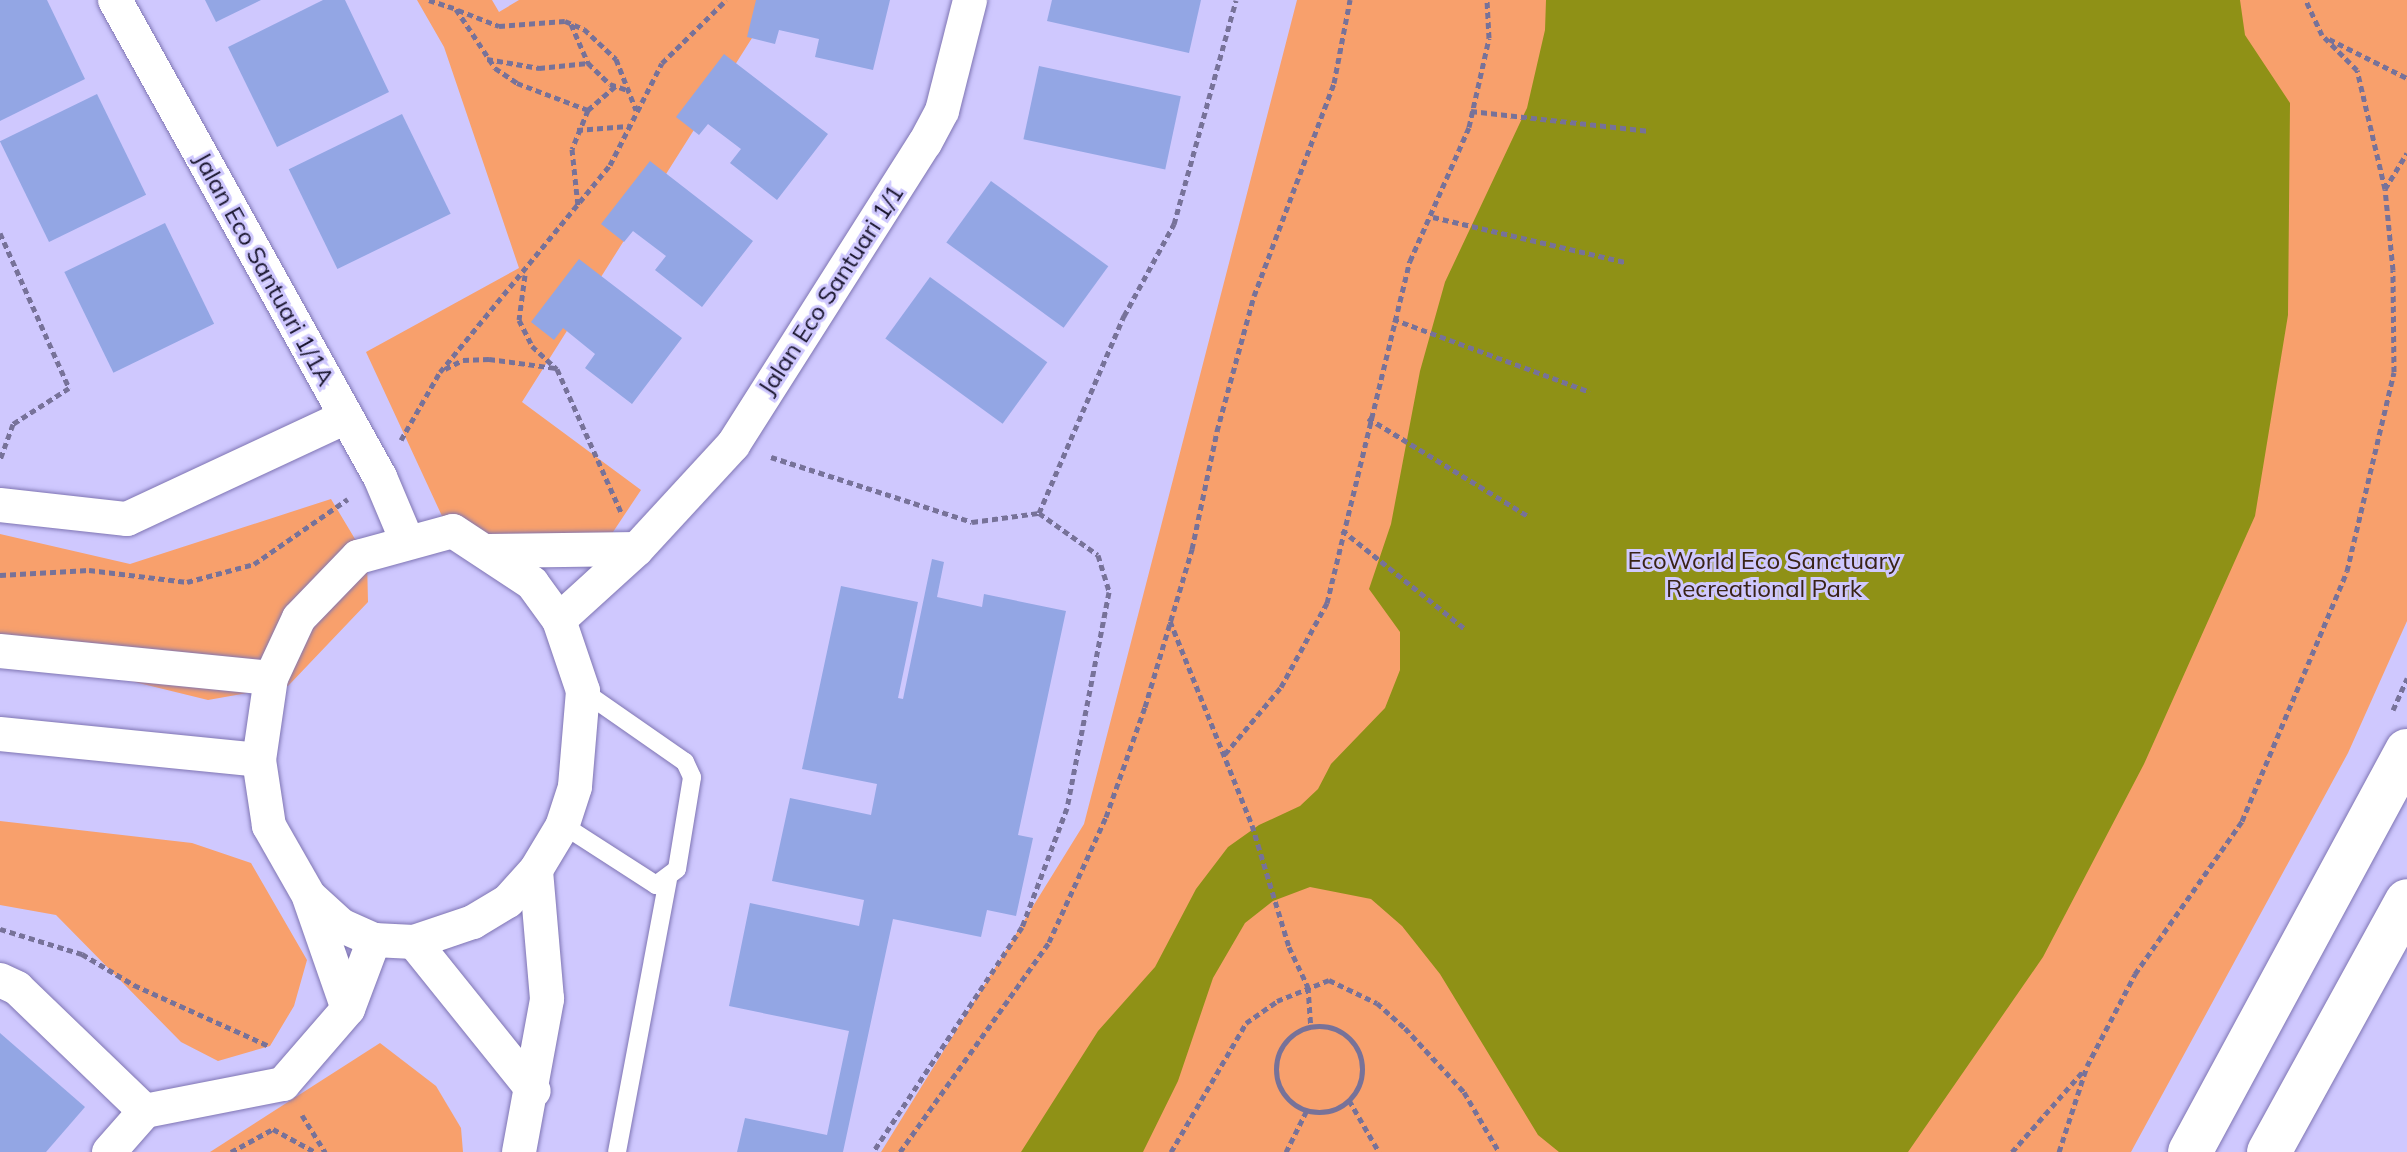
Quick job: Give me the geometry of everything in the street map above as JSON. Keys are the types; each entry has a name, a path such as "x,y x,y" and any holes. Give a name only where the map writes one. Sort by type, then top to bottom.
{"street":[{"name":"Jalan Eco Santuari 1/1A","path":"115,0 380,477 407,541"},
{"name":"Jalan Eco Santuari 1/1","path":"559,620 637,549 733,445 937,122 970,0"},
{"path":"0,505 127,519 346,417"},
{"path":"309,896 341,925 374,940 414,942 473,922 508,901 536,870 563,825 575,787 583,691 559,620 532,583 490,551 453,531 407,541 358,557 299,618 271,678 259,760 269,826 309,896 348,1009"},
{"path":"490,551 637,549"},
{"path":"0,651 271,678"},
{"path":"0,734 259,760"},
{"path":"2190,1152 2407,751"},
{"path":"519,1152 534,1091 547,999 536,870"},
{"path":"2269,1152 2405,911"},
{"path":"109,1152 145,1111 283,1084 348,1009 374,940"},
{"path":"414,942 534,1091"},
{"path":"0,980 17,988 145,1111"}],"lane":[{"path":"563,825 656,885 668,880 677,869 692,777 675,751 583,691"},
{"path":"617,1152 668,880"}],"path":[{"path":"429,0 499,26 571,24 599,40 616,59 636,111"},
{"path":"0,575 89,570 187,582 254,564 380,477 440,372 610,165 636,111 676,46 726,0"},
{"path":"1039,513 1124,316 1174,224 1236,0"},
{"path":"900,1152 1049,942 1106,817 1145,707 1192,549 1217,431 1254,296 1334,83 1350,0"},
{"path":"1225,754 1281,687 1327,603 1393,319 1410,261 1433,217 1471,111 1489,38 1487,0"},
{"path":"2059,1152 2087,1066 2135,974 2242,821 2347,571 2394,372 2393,270 2385,189 2357,70 2322,35 2306,0"},
{"path":"456,9 487,59 517,83 588,110"},
{"path":"571,24 588,63 616,86 631,92"},
{"path":"2322,35 2407,78"},
{"path":"487,59 539,68 588,63"},
{"path":"578,206 572,149 577,130 588,110 616,86"},
{"path":"1471,111 1650,131"},
{"path":"577,130 629,126"},
{"path":"2385,189 2407,153"},
{"path":"1433,217 1625,262"},
{"path":"0,233 69,388 13,424 0,460"},
{"path":"525,272 519,320 532,346 557,369 637,549"},
{"path":"1393,319 1590,392"},
{"path":"440,372 463,360 489,359 557,369"},
{"path":"1368,418 1528,516"},
{"path":"733,445 972,522 1039,513 1098,555 1109,592 1067,808 1022,927 873,1152"},
{"path":"1342,530 1465,629"},
{"path":"1169,619 1252,825 1289,947 1308,987 1311,1026"},
{"path":"0,929 82,954 134,985 270,1046 283,1084 325,1152"},
{"path":"1171,1152 1246,1023 1308,987 1329,980 1377,1003 1464,1092 1499,1152"},
{"path":"1311,1026 1326,1026 1353,1042 1362,1072 1349,1100 1330,1111 1307,1110 1290,1101 1279,1086 1276,1067 1293,1034 1311,1026"},
{"path":"2012,1152 2087,1066"},
{"path":"1349,1100 1379,1152"},
{"path":"1286,1152 1307,1110"},
{"path":"231,1152 273,1129 315,1152"}],"green space":[{"path":"417,0 492,0 499,12 519,0 776,0 522,402 641,490 593,562 448,529 366,352 519,268 444,47"},
{"name":"EcoWorld Eco Sanctuary Recreational Park","path":"1297,0 2407,0 2407,621 2348,753 2131,1152 881,1152 1084,824"},
{"path":"331,499 367,559 368,602 288,686 208,700 0,649 0,534 130,564"},
{"path":"0,821 192,843 251,863 307,960 294,1006 270,1046 218,1061 181,1042 56,915 0,905"},
{"path":"380,1043 436,1086 461,1128 463,1152 210,1152"}],"shaded area":[{"name":"EcoWorld Eco Sanctuary Recreational Park","path":"1546,0 2240,0 2245,35 2290,103 2288,315 2255,516 2144,764 2043,957 1908,1152 1559,1152 1538,1135 1440,974 1402,926 1371,899 1310,887 1273,901 1245,923 1213,978 1178,1081 1143,1152 1021,1152 1098,1031 1155,967 1196,889 1228,847 1259,825 1300,806 1318,789 1331,764 1385,708 1400,670 1400,632 1369,589 1391,524 1420,371 1445,282 1527,108 1545,30"}],"building":[{"path":"0,0 47,0 85,79 0,121"},
{"path":"205,0 261,0 216,22"},
{"path":"323,0 345,0 389,92 277,147 228,47"},
{"path":"756,0 890,0 873,70 815,57 819,39 779,30 775,44 747,37"},
{"path":"1052,0 1201,0 1189,53 1047,21"},
{"path":"724,54 828,134 777,200 730,163 741,149 708,124 699,135 676,117"},
{"path":"1039,66 1181,96 1165,170 1023,139"},
{"path":"97,94 146,195 49,242 0,141"},
{"path":"402,114 451,214 337,269 289,169"},
{"path":"650,161 753,241 702,307 655,270 666,256 633,231 624,242 601,224"},
{"path":"991,181 1108,266 1064,328 946,242"},
{"path":"165,223 214,324 113,373 64,272"},
{"path":"579,259 682,338 632,404 585,368 595,354 563,328 554,340 531,322"},
{"path":"930,277 1047,362 1003,424 885,338"},
{"path":"932,559 944,562 937,597 982,607 984,594 1066,611 1018,835 1033,838 1016,916 987,910 981,937 893,919 843,1152 737,1152 745,1118 827,1135 849,1031 729,1006 750,903 859,926 864,900 772,881 790,798 871,815 877,784 802,769 841,586 918,602 898,698 903,699"},
{"path":"0,1033 85,1107 46,1152 0,1152"}]}
